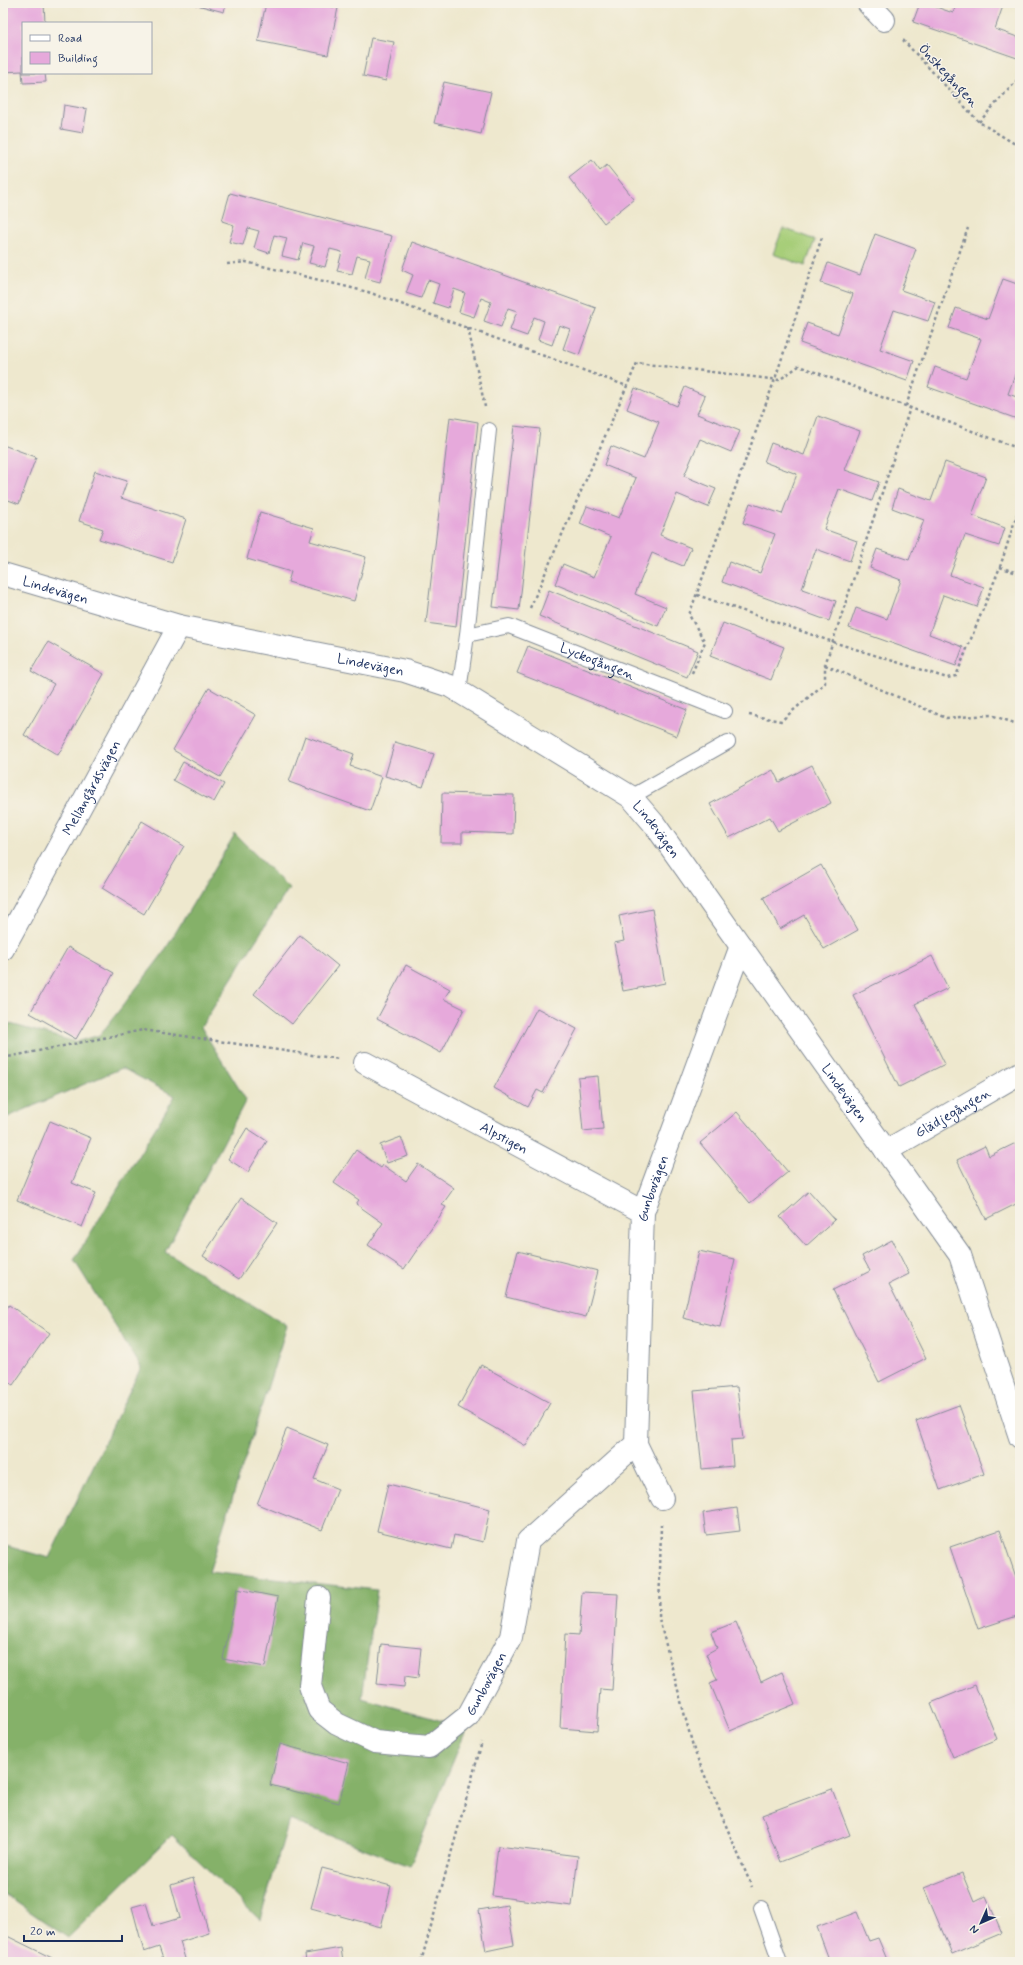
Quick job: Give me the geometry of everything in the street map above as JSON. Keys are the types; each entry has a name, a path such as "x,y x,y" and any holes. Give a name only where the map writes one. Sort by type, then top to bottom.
{"street":[{"path":"868,3 884,20"},
{"name":"Lindevägen","path":"3,574 179,626 405,671 450,686 631,797 654,825 741,946 960,1255 1020,1437"},
{"name":"Mellangårdsvägen","path":"3,949 179,626"},
{"name":"Gunbovägen","path":"662,1498 636,1444 643,1212 741,946"},
{"name":"Alpstigen","path":"365,1063 643,1212"},
{"name":"Glädjegången","path":"886,1151 1020,1073"},
{"name":"Gunbovägen","path":"319,1598 310,1686 319,1710 337,1724 375,1742 429,1747 468,1716 511,1638 528,1541 636,1444"}],"lane":[{"path":"459,691 467,635 489,430"},
{"name":"Lyckogången","path":"467,635 509,626 725,711"},
{"path":"631,797 728,742"},
{"path":"761,1908 780,1962"}],"path":[{"name":"Önskegången","path":"884,20 979,122 1020,147"},
{"path":"979,122 1020,77"},
{"path":"906,406 968,228"},
{"path":"683,695 705,642 689,615 775,379 822,237"},
{"path":"227,264 246,262 368,292 627,386"},
{"path":"468,328 489,430"},
{"path":"520,630 637,363 779,380 799,366 1020,449"},
{"path":"725,711 781,721 824,683 825,664 910,408"},
{"path":"697,595 833,642 947,678 956,676 1000,567 1020,505"},
{"path":"1000,567 1020,574"},
{"path":"825,664 946,718 991,714 1020,725"},
{"path":"3,1058 143,1030 365,1063"},
{"path":"662,1498 659,1619 694,1750 761,1908"},
{"path":"421,1962 484,1736"}],"green space":[{"path":"783,228 815,240 805,266 773,254"},
{"path":"235,834 289,888 201,1027 246,1100 165,1252 287,1326 209,1572 377,1590 362,1698 467,1728 410,1866 289,1820 260,1920 172,1835 68,1938 3,1893 3,1545 49,1558 141,1367 74,1260 175,1096 122,1068 3,1119 3,1022 76,1042 100,1035 162,955"}],"building":[{"path":"44,3 45,22 22,22 22,71 3,72 3,4"},
{"path":"189,3 226,3 224,12"},
{"path":"266,3 312,3 338,8 328,55 258,41"},
{"path":"920,3 925,3 953,13 957,3 1004,3 995,29 1020,38 1020,59 913,22"},
{"path":"371,38 394,42 386,81 363,76"},
{"path":"22,74 45,74 46,82 23,83"},
{"path":"444,82 491,92 481,134 434,123"},
{"path":"64,105 87,109 83,133 61,129"},
{"path":"592,160 600,171 607,165 634,199 604,223 569,178"},
{"path":"230,193 392,236 380,282 365,278 370,259 357,256 352,274 337,271 342,252 330,249 325,267 309,263 314,246 303,243 298,260 282,256 287,238 274,235 269,253 254,248 259,231 248,228 243,245 229,242 234,225 222,221"},
{"path":"875,234 916,249 901,290 935,302 928,321 894,310 880,349 914,361 907,381 800,343 807,323 838,334 853,294 821,283 828,263 860,275"},
{"path":"412,242 596,308 579,355 563,349 570,329 559,325 552,345 538,340 544,321 534,317 527,336 510,330 517,311 508,308 501,327 484,321 491,302 481,298 474,317 459,312 465,293 454,289 448,308 433,303 439,284 428,280 421,298 406,293 413,275 402,270"},
{"path":"1003,279 1020,285 1020,361 1008,394 1020,398 1020,420 928,387 935,367 966,378 981,339 949,328 956,308 988,319"},
{"path":"685,387 705,396 697,414 740,431 731,452 700,439 684,476 716,489 708,507 677,494 660,535 691,548 683,566 652,553 635,594 666,607 658,626 555,584 563,564 594,577 611,537 580,524 587,506 619,518 636,478 604,465 611,446 644,459 659,422 627,409 635,388 677,406"},
{"path":"818,416 860,431 845,470 879,482 872,501 839,489 824,529 857,541 850,561 816,549 802,589 836,601 829,621 722,582 729,562 760,573 775,534 743,523 750,503 782,514 797,474 764,462 771,443 804,455"},
{"path":"450,417 478,422 456,627 426,623"},
{"path":"514,426 540,429 519,610 493,607"},
{"path":"3,445 36,457 19,504 3,498"},
{"path":"945,462 986,477 972,515 1005,528 999,546 965,535 950,575 984,587 977,607 943,595 929,634 963,647 956,666 849,628 856,608 887,619 901,580 870,568 877,549 909,560 924,520 892,508 898,489 931,501"},
{"path":"95,471 127,481 121,498 186,519 172,562 99,539 103,529 79,521"},
{"path":"260,512 314,528 310,541 366,557 354,601 288,582 291,572 247,559"},
{"path":"549,590 698,651 687,677 539,616"},
{"path":"723,623 784,647 771,680 710,656"},
{"path":"48,642 104,674 58,755 24,735 54,684 31,671"},
{"path":"528,646 687,710 677,736 517,673"},
{"path":"209,688 256,715 220,777 173,750"},
{"path":"305,736 354,754 350,766 382,777 370,811 289,782"},
{"path":"395,742 434,754 423,787 385,776"},
{"path":"183,762 224,784 214,802 173,780"},
{"path":"812,765 831,803 778,831 770,817 729,838 710,804 773,770 779,782"},
{"path":"442,793 514,795 513,834 462,832 462,843 441,843"},
{"path":"142,821 184,846 144,914 102,888"},
{"path":"821,865 858,930 824,949 804,915 780,929 763,898"},
{"path":"652,909 665,983 623,991 614,943 624,941 619,916"},
{"path":"300,935 338,966 292,1024 254,994"},
{"path":"68,947 114,973 76,1039 30,1013"},
{"path":"932,956 948,988 915,1004 945,1064 899,1087 853,995"},
{"path":"406,965 450,989 444,999 464,1009 441,1053 377,1019"},
{"path":"537,1008 577,1029 543,1093 537,1090 528,1107 494,1088"},
{"path":"598,1076 603,1129 583,1131 578,1078"},
{"path":"737,1112 788,1172 750,1203 700,1143"},
{"path":"50,1121 91,1138 72,1183 96,1193 82,1227 17,1200"},
{"path":"247,1128 267,1141 248,1172 228,1159"},
{"path":"401,1137 408,1156 387,1163 380,1145"},
{"path":"1020,1141 1020,1202 986,1219 957,1160 985,1146 989,1156"},
{"path":"356,1150 381,1168 383,1165 406,1181 418,1164 454,1188 442,1205 446,1207 404,1269 368,1245 383,1223 356,1204 359,1200 334,1183"},
{"path":"809,1191 835,1220 806,1246 780,1217"},
{"path":"241,1198 277,1223 239,1279 203,1256"},
{"path":"892,1240 909,1274 889,1284 926,1358 879,1382 833,1290 870,1271 862,1256"},
{"path":"518,1251 598,1271 586,1317 506,1297"},
{"path":"699,1251 735,1259 720,1327 683,1318"},
{"path":"9,1305 49,1333 13,1385 3,1379 3,1314"},
{"path":"481,1365 550,1403 526,1446 458,1407"},
{"path":"737,1387 743,1439 731,1440 733,1466 702,1469 694,1391"},
{"path":"959,1405 984,1474 940,1490 916,1421"},
{"path":"287,1428 328,1445 314,1479 338,1489 322,1530 257,1504"},
{"path":"388,1484 490,1509 483,1542 454,1535 451,1549 377,1531"},
{"path":"737,1508 740,1531 706,1535 703,1513"},
{"path":"1000,1530 1020,1589 1020,1615 978,1629 950,1547"},
{"path":"237,1589 278,1597 265,1667 223,1659"},
{"path":"582,1592 618,1594 612,1690 600,1689 597,1731 560,1728 565,1634 579,1635"},
{"path":"736,1622 761,1682 782,1672 795,1704 730,1731 710,1683 717,1680 706,1654 717,1648 711,1632"},
{"path":"381,1644 421,1648 418,1678 405,1676 404,1687 377,1684"},
{"path":"975,1685 997,1739 953,1757 931,1703"},
{"path":"280,1744 349,1763 339,1803 270,1785"},
{"path":"832,1789 850,1835 780,1862 762,1815"},
{"path":"498,1846 578,1856 572,1906 492,1896"},
{"path":"322,1868 391,1886 381,1927 311,1908"},
{"path":"962,1873 974,1902 986,1896 1002,1933 952,1954 924,1888"},
{"path":"193,1878 209,1933 180,1942 186,1962 164,1962 159,1947 144,1952 132,1907 146,1903 153,1926 180,1918 171,1885"},
{"path":"507,1905 514,1945 486,1951 479,1910"},
{"path":"857,1912 869,1941 878,1938 888,1962 830,1962 817,1927"},
{"path":"3,1934 52,1958 50,1962 3,1962"},
{"path":"341,1948 343,1962 306,1962 305,1954"}]}
